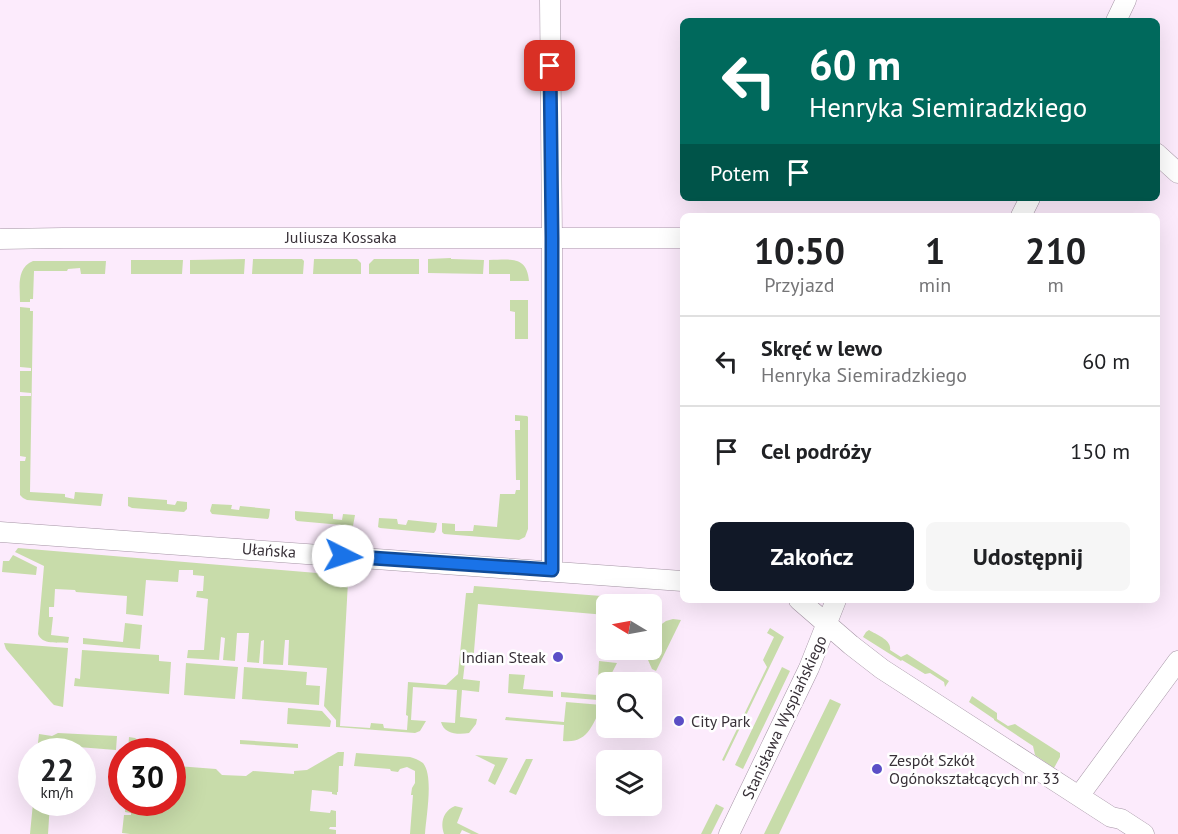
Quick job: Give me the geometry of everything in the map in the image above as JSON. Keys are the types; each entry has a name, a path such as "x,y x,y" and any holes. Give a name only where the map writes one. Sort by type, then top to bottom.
{"street":[{"path":"550,0 552,570"},
{"path":"1117,18 1126,0"},
{"path":"1160,156 1178,172"},
{"name":"Juliusza Kossaka","path":"0,239 680,238"},
{"name":"Ułańska","path":"0,532 680,581"},
{"path":"802,603 882,669 1111,817 1121,819 1144,834"},
{"name":"Stanisława Wyspiańskiego","path":"729,834 804,679 835,603"},
{"path":"1079,796 1178,661"}],"green space":[{"path":"245,259 244,274 190,274 190,260"},
{"path":"253,259 302,259 304,261 303,274 252,274"},
{"path":"314,259 357,259 361,263 361,274 313,274"},
{"path":"374,259 419,259 419,274 369,274 369,264"},
{"path":"428,259 484,260 483,274 428,273"},
{"path":"131,260 183,260 182,274 131,274"},
{"path":"489,260 510,260 521,263 528,273 529,281 510,281 510,274 489,274"},
{"path":"33,261 106,261 105,274 81,274 80,268 67,271 34,271 33,299 30,299 30,302 20,302 21,273"},
{"path":"510,300 528,300 528,339 515,339 515,312 510,311"},
{"path":"20,307 30,308 30,311 33,311 30,492 65,494 65,497 74,499 75,492 103,494 101,506 27,500 20,495 20,461 25,461 26,457 20,456 20,396 31,396 31,393 20,392 20,371 31,371 31,368 20,367"},
{"path":"515,415 528,417 528,529 525,537 519,540 444,534 442,523 455,524 455,531 473,531 474,525 497,527 500,494 515,494 516,490 520,490 520,480 516,480 515,430 520,430 520,421 515,421"},
{"path":"128,497 167,500 167,504 175,505 177,501 187,502 187,509 184,512 132,508 128,506"},
{"path":"212,504 232,505 231,509 239,510 240,506 270,509 269,517 268,519 212,514 210,511"},
{"path":"295,511 333,514 333,519 342,520 343,514 355,515 353,526 297,521"},
{"path":"379,518 397,519 398,524 406,525 408,520 437,523 436,530 434,533 380,528 378,527"},
{"path":"18,548 353,576 353,579 348,582 340,726 370,728 371,723 383,724 384,728 407,730 408,682 446,685 458,674 466,593 473,593 474,586 596,596 596,614 478,604 473,663 465,662 463,679 480,681 479,692 462,690 460,717 477,719 469,733 452,733 445,729 441,722 455,723 457,690 413,687 411,720 426,721 420,731 415,733 336,727 336,720 324,706 327,668 288,665 289,640 285,640 283,665 263,664 264,640 261,641 259,663 247,662 249,633 237,633 235,661 223,660 225,638 221,637 219,660 187,658 188,650 204,650 208,599 196,597 197,591 203,591 204,576 193,575 193,570 179,570 178,582 146,580 143,616 126,614 127,596 55,589 54,607 49,607 49,617 53,617 51,635 69,637 68,643 51,642 43,640 38,634 44,566 15,552"},
{"path":"13,555 37,567 36,575 2,572 3,561 9,561"},
{"path":"681,620 662,659 662,624 666,621"},
{"path":"125,623 142,625 140,649 83,644 83,638 123,642"},
{"path":"770,628 784,637 724,761 722,760 767,667 763,660 774,637 767,633"},
{"path":"869,630 889,643 890,650 901,657 907,654 949,681 945,687 944,682 930,673 925,674 863,637"},
{"path":"4,643 68,648 63,707 51,702 6,649"},
{"path":"82,650 159,655 159,661 171,662 169,694 74,686 75,678 80,679"},
{"path":"648,660 661,660 656,671 652,669"},
{"path":"599,661 617,663 612,672 598,672"},
{"path":"186,663 238,667 235,699 184,695"},
{"path":"244,667 307,672 306,685 320,686 319,705 242,699"},
{"path":"782,667 790,671 743,769 735,765"},
{"path":"509,674 525,675 523,689 553,691 553,697 508,693"},
{"path":"561,692 596,695 596,700 561,697"},
{"path":"972,696 997,713 997,719 1008,726 1015,724 1060,753 1054,768 1035,755 1033,746 969,702"},
{"path":"830,699 841,704 779,834 764,834"},
{"path":"566,702 596,704 596,719 588,731 584,736 571,741 563,741 564,725 505,720 506,717 564,722"},
{"path":"288,708 322,711 331,721 330,727 287,724"},
{"path":"58,733 117,736 117,738 108,738 108,749 96,748 96,738 39,738 39,734 52,736"},
{"path":"240,740 298,744 298,748 240,744"},
{"path":"338,752 344,752 343,766 339,766 337,795 332,792 312,790 310,811 330,813 331,810 336,811 336,827 329,829 336,830 336,834 122,833 124,816 186,816 186,767 216,769 222,775 246,776 253,771 294,774 294,771 307,770"},
{"path":"356,753 410,757 423,763 429,787 425,834 410,834 413,795 411,795 415,783 415,771 407,767 398,772 390,769 354,766"},
{"path":"475,755 508,758 495,785 488,781 495,765"},
{"path":"526,759 533,759 516,795 509,792"},
{"path":"716,804 724,808 711,834 701,834"},
{"path":"455,806 463,808 457,823 479,834 471,834 462,830 460,834 444,834 442,826 444,818"},
{"path":"32,816 49,816 48,834 30,834"}],"place":[{"name":"Indian Steak","path":"558,657"},
{"name":"City Park","path":"679,721"},
{"name":"Zespół Szkół Ogónokształcących nr 33","path":"877,769"}],"route":[{"path":"343,556 552,570 550,66"}]}
